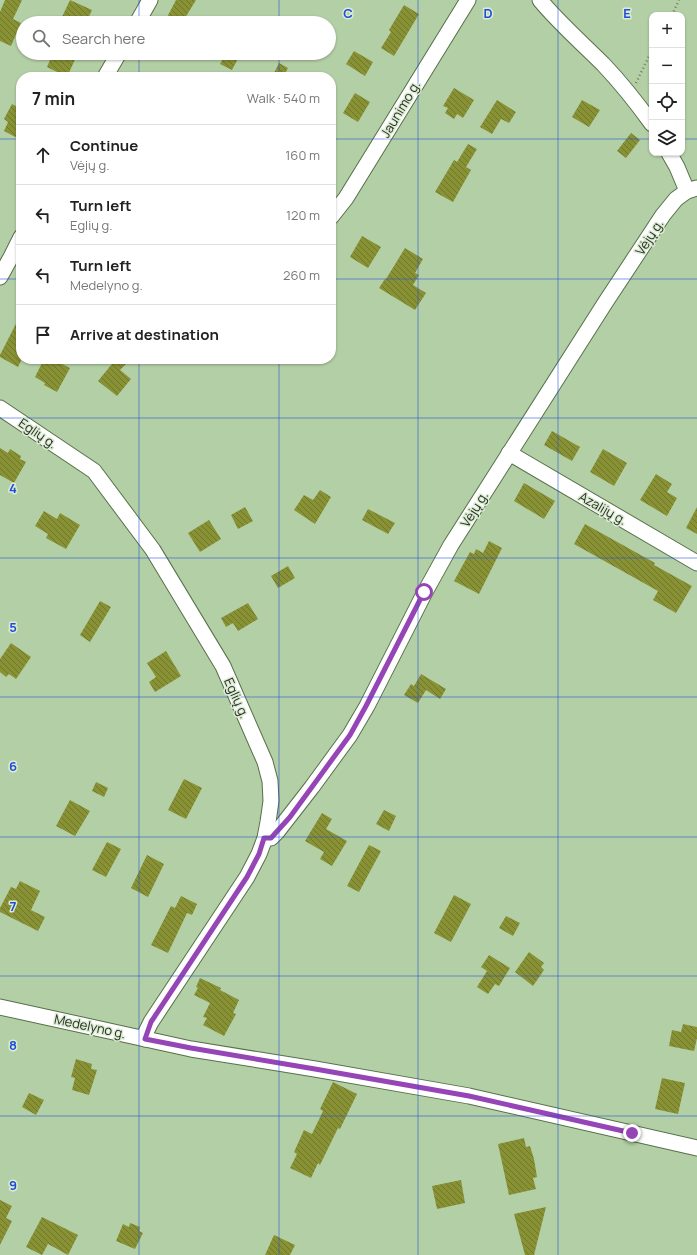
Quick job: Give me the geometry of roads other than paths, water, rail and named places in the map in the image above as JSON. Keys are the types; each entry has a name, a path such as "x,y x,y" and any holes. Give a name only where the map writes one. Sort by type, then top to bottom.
{"street":[{"path":"141,16 150,0"},
{"name":"Jaunimo g.","path":"336,211 346,198 437,48 468,0"},
{"path":"540,0 556,19 603,64 630,94 649,120"},
{"path":"107,72 115,60"},
{"path":"671,156 692,190"},
{"name":"Vėjų g.","path":"264,838 271,838 281,827 350,735 424,592 451,545 663,215 676,199 692,190"},
{"path":"0,277 16,248"},
{"name":"Eglių g.","path":"0,408 94,471 153,550 223,666 265,762 270,781 271,801 268,822 259,854 247,877 151,1022 145,1039"},
{"name":"Azalijų g.","path":"509,453 697,563"},
{"name":"Medelyno g.","path":"0,1007 191,1048 469,1096 697,1148"}]}
